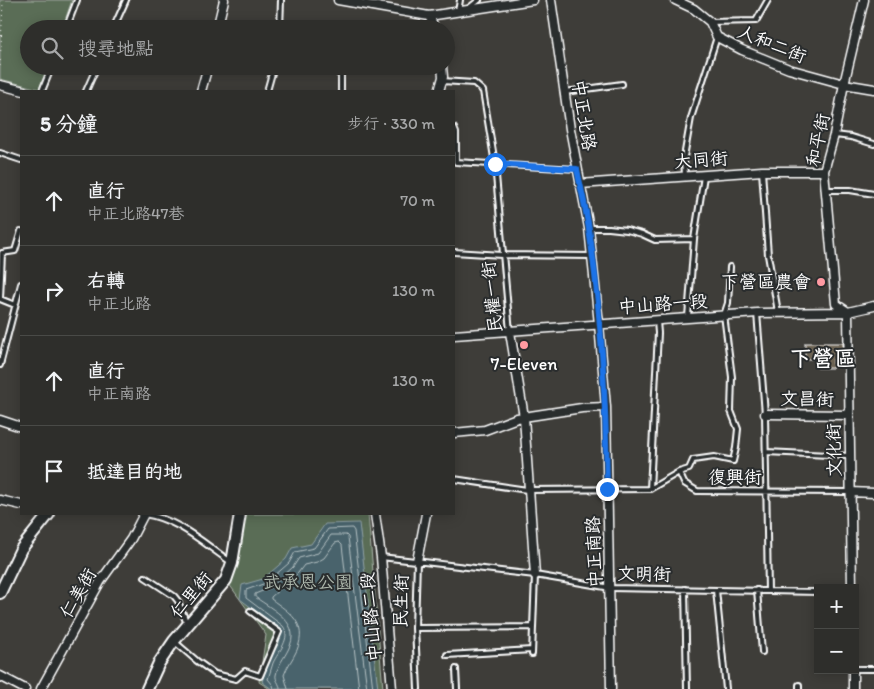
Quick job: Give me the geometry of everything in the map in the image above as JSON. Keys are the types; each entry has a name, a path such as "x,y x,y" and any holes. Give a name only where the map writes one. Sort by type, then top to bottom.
{"street":[{"path":"219,20 224,0"},
{"path":"338,0 429,16 533,0"},
{"name":"中正北路","path":"551,0 577,169 589,228 599,324"},
{"name":"人和二街","path":"675,0 694,9 710,22 717,37 742,50 788,69 844,84 874,89"},
{"name":"和平街","path":"848,312 836,304 824,171 834,135 864,0"},
{"path":"429,16 431,20"},
{"path":"201,90 205,75"},
{"path":"439,90 442,75"},
{"path":"0,85 20,90"},
{"name":"大同街","path":"580,184 762,171 824,171"},
{"name":"中山路一段","path":"455,335 757,312 848,312 874,306"},
{"name":"文化街","path":"848,312 852,584"},
{"name":"中正南路","path":"599,324 606,407 611,588 611,689"},
{"name":"民權一街","path":"510,332 524,417 527,490 535,575"},
{"path":"455,433 485,430 524,417 582,408 606,407"},
{"name":"文昌街","path":"765,414 849,415"},
{"path":"0,420 20,427"},
{"path":"850,492 874,493"},
{"path":"0,500 20,505"},
{"path":"0,593 21,549 48,515"},
{"name":"仁美街","path":"41,689 100,582 131,539 143,515"},
{"name":"仁里街","path":"147,689 174,641 226,580 232,563 240,515"},
{"name":"中山路二段","path":"375,515 381,557 392,689"},
{"name":"民生街","path":"417,561 426,515"},
{"path":"853,689 854,674"},
{"path":"0,676 26,689"}],"lane":[{"path":"69,20 77,0"},
{"path":"117,20 126,0"},
{"path":"280,20 281,0"},
{"path":"460,0 461,12 479,0"},
{"path":"710,22 756,21 768,0"},
{"path":"685,176 684,157 691,118 717,37"},
{"path":"42,90 48,75"},
{"path":"86,90 93,75"},
{"path":"267,90 271,75"},
{"path":"340,75 342,90"},
{"name":"民權一街","path":"442,81 474,82 483,91 495,164 510,332"},
{"path":"565,92 622,84"},
{"path":"455,130 456,162 577,169"},
{"path":"834,135 852,137 874,144"},
{"path":"0,153 20,160"},
{"path":"762,171 768,255 778,312"},
{"path":"688,318 694,239 704,176"},
{"path":"826,191 850,190 874,194"},
{"path":"589,228 627,230 655,240 694,239"},
{"path":"15,305 0,299 2,253 15,251 20,234"},
{"path":"455,252 502,255 592,256"},
{"path":"455,479 527,490 650,490 679,472 689,469 693,460 714,456 733,461 738,429 731,411 732,377 724,315 728,303 730,267"},
{"path":"0,365 20,288"},
{"path":"757,312 765,414 768,591"},
{"path":"650,490 657,321"},
{"path":"766,452 850,456"},
{"name":"復興街","path":"679,472 684,483 697,491 850,492"},
{"name":"仁美街","path":"151,515 159,516 187,530 232,563"},
{"name":"文明街","path":"381,557 535,575 611,588 814,592"},
{"name":"民生街","path":"417,561 415,628 418,689"},
{"path":"446,655 532,652 535,575"},
{"path":"145,577 174,596 178,601 187,625"},
{"path":"685,589 687,689"},
{"path":"716,590 726,689"},
{"path":"757,590 762,652"},
{"path":"174,641 215,674 236,679 245,671 260,676 279,632 250,611"},
{"path":"415,628 533,627"},
{"path":"456,669 457,689"},
{"path":"859,670 874,669"}],"path":[{"path":"0,66 3,3"}],"green space":[{"path":"0,0 72,0 65,20 20,20 20,75 44,75 39,89 0,79"},
{"name":"武承恩公園","path":"240,515 368,515 383,689 270,689 259,682 266,635 226,580"}],"water":[{"name":"武承恩公園","path":"359,523 378,689 272,689 262,682 268,661 279,643 281,630 240,599 242,585 263,579 286,559 292,548 311,544 325,524"}],"building":[{"path":"805,343 843,343 843,359 833,359 833,368 817,368 817,359 805,359"}],"place":[{"name":"下營區農會","path":"821,282"},
{"name":"7-Eleven","path":"524,345"}],"district":[{"name":"下營區","path":"823,358"}],"route":[{"path":"495,164 577,169 589,228 599,324 606,407 607,489"}]}
